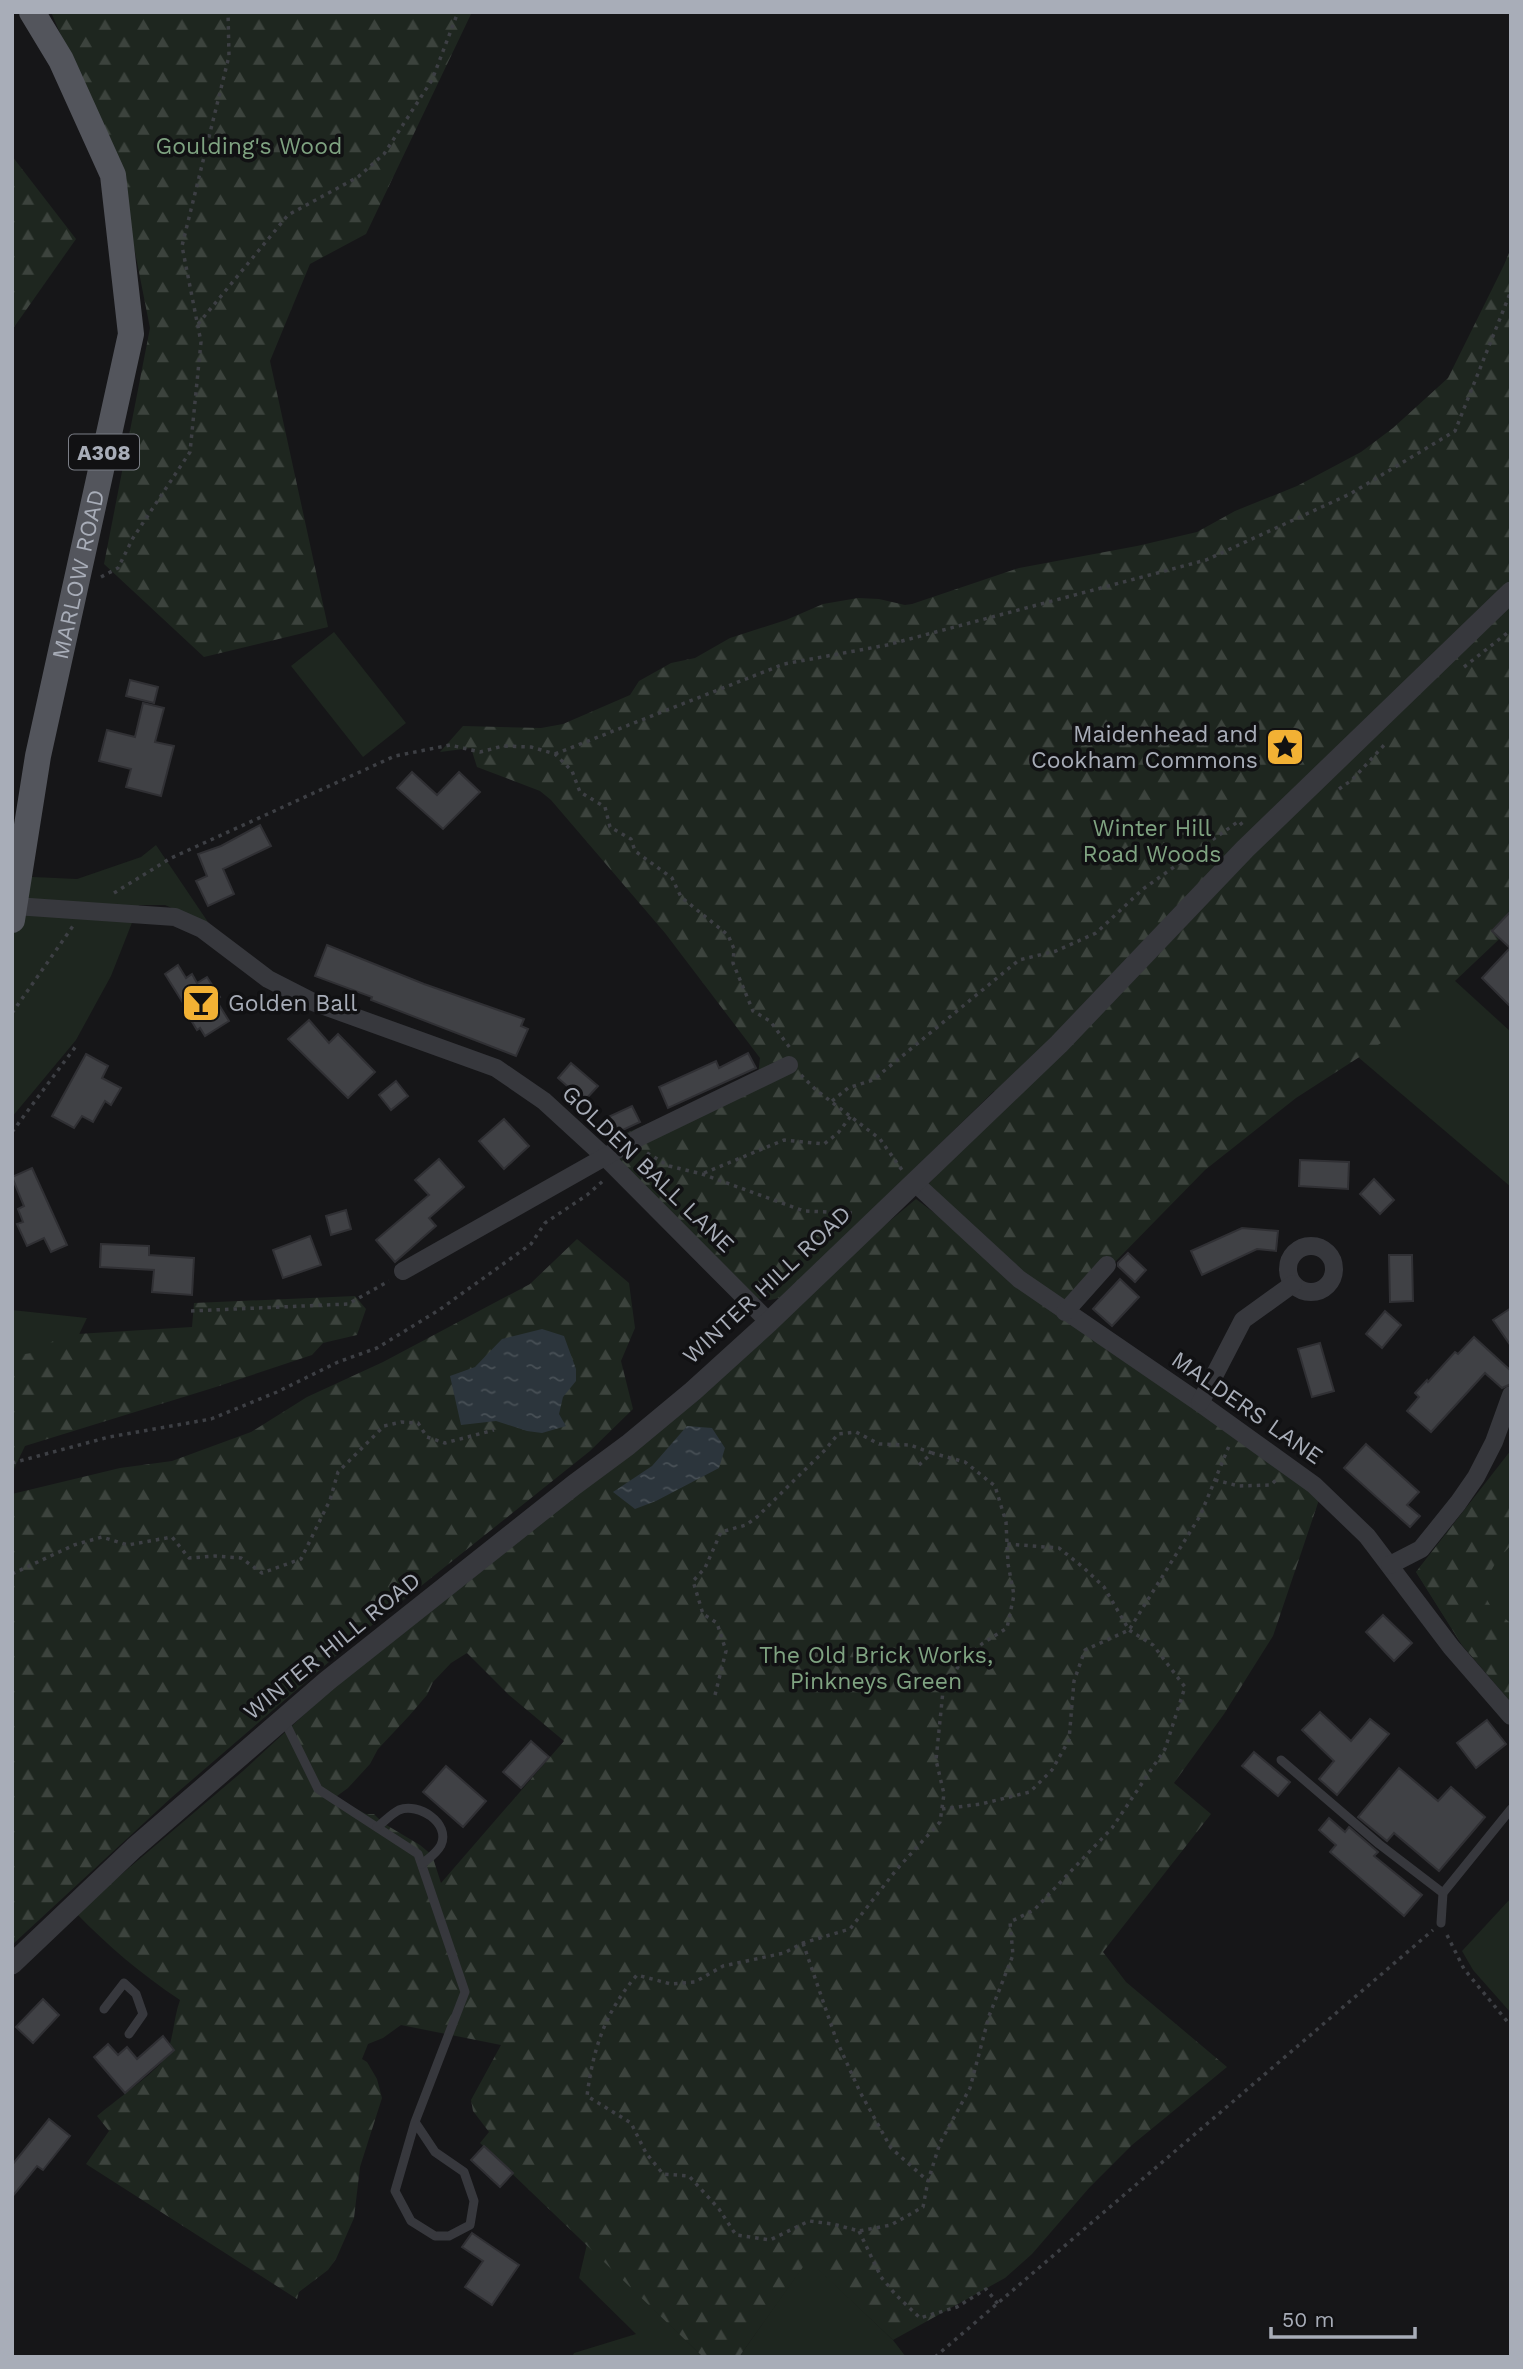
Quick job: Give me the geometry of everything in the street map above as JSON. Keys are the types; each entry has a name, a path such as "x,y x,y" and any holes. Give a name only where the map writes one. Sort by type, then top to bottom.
{"main road":[{"name":"MARLOW ROAD","path":"14,900 38,756 131,334 113,175 61,60 32,12"}],"street":[{"name":"WINTER HILL ROAD","path":"12,1964 134,1848 327,1681 628,1445 769,1322 1059,1044 1256,839 1511,592"},
{"name":"GOLDEN BALL LANE","path":"14,900 84,912 175,917 202,929 268,979 313,1002 496,1068 544,1101 769,1322"},
{"path":"403,1271 610,1163 640,1136 789,1065"},
{"name":"MALDERS LANE","path":"914,1183 1019,1279 1314,1485 1367,1536 1451,1647 1511,1716"},
{"path":"1065,1312 1107,1265"},
{"path":"1200,1403 1243,1320 1293,1284"},
{"path":"1390,1565 1421,1549 1458,1503 1476,1477 1494,1442 1511,1395"}],"lane":[{"path":"283,1719 318,1788 418,1854 466,1992 415,2122 395,2191 411,2221 435,2236 449,2236 470,2225 474,2201 464,2172 435,2152 415,2122"},
{"path":"1280,1760 1379,1844 1443,1893"},
{"path":"377,1827 398,1811 412,1808 425,1812 436,1821 442,1836 441,1844 422,1864"},
{"path":"1441,1923 1443,1893 1511,1809"},
{"path":"104,2009 124,1983 136,1994 143,2014 129,2034"}],"path":[{"path":"72,594 118,568 133,538 190,452 201,342 182,246 229,56 228,12"},
{"path":"198,324 288,215 359,177 384,154 432,80 458,12"},
{"path":"555,754 784,664 887,645 1206,560 1350,494 1455,431 1511,292"},
{"path":"12,1013 84,912 171,858 395,756 450,745 480,752 503,746 531,747 555,754 572,771 580,792 604,807 610,827 631,839 635,851 672,878 681,897 728,935 734,949 733,962 753,1011 770,1020 792,1050 787,1060 789,1065 816,1090 880,1139 914,1183"},
{"path":"832,1101 848,1088 873,1080 1019,960 1056,951 1096,933 1143,889 1239,821 1256,839"},
{"path":"12,1132 76,1046"},
{"path":"702,1174 784,1140 824,1144 838,1133 851,1116"},
{"path":"640,1136 644,1151 669,1166 702,1174 804,1211 858,1214 872,1224"},
{"path":"12,1463 108,1437 211,1419 277,1392 338,1362 377,1348 439,1310 531,1244 545,1223 587,1195 610,1163"},
{"path":"191,1311 348,1304 403,1271"},
{"path":"12,1574 74,1545 102,1537 128,1545 172,1537 189,1558 242,1558 262,1573 301,1559 330,1500 338,1472 384,1426 401,1422 418,1423 427,1437 444,1443 495,1430"},
{"path":"942,1809 981,1804 1030,1792 1052,1770 1069,1740 1074,1681 1085,1650 1129,1630 1200,1516 1237,1429"},
{"path":"715,1695 726,1651 717,1623 703,1614 693,1581 705,1567 721,1532 746,1525 757,1517 838,1434 856,1432 879,1444 910,1445 965,1462 995,1486 1006,1522 1007,1544 1008,1564 1014,1595 1007,1628 983,1643 961,1662 943,1691 936,1760 944,1794 940,1822 897,1869 850,1929 803,1943 784,1953 723,1966 695,1982 671,1984 637,1975 610,2012 591,2062 587,2096 631,2123 646,2153 663,2174 689,2176 719,2209 736,2235 770,2240 809,2221 859,2231 891,2225 923,2207 940,2143 970,2088 989,2017 1013,1955 1010,1922 1034,1910 1112,1828 1165,1749 1185,1687 1153,1645 1129,1630 1104,1587 1084,1568 1059,1548 1007,1544"},
{"path":"919,1465 932,1453"},
{"path":"1215,1480 1239,1486 1271,1485 1289,1467"},
{"path":"935,2357 1441,1923 1464,1969 1511,2026"},
{"path":"803,1943 836,2039 860,2092 891,2148 928,2181"},
{"path":"859,2231 881,2277 920,2318 957,2307 986,2289 998,2304"}],"green space":[{"name":"Goulding's Wood","path":"51,12 472,12 366,234 310,264 270,361 328,627 204,657 104,564 150,328 119,171"},
{"path":"12,156 76,239 12,330"},
{"name":"Winter Hill Road Woods","path":"1511,248 1511,928 1419,1015 1395,1034 1296,1098 1205,1170 1068,1310 918,1196 941,1170 1009,1105 994,1091 783,1297 770,1300 756,1298 623,1167 606,1142 758,1075 760,1058 665,933 551,800 540,791 477,767 471,748 440,752 463,726 541,728 563,724 630,695 639,681 671,663 695,658 730,638 786,620 823,604 858,598 912,604 1019,568 1197,532 1235,511 1297,486 1361,452 1393,428 1448,378"},
{"path":"334,632 406,723 363,757 291,666"},
{"path":"156,845 210,925 165,905 139,905 111,976 76,1040 12,1117 12,876 77,879 141,857"},
{"path":"1442,969 1511,1032 1511,1187 1345,1046"},
{"name":"The Old Brick Works, Pinkneys Green","path":"916,1199 1067,1314 1321,1494 1273,1636 1224,1714 1174,1783 1211,1814 1103,1952 1126,1982 1227,2067 1132,2145 1089,2188 1032,2254 1005,2278 893,2340 808,2260 739,2357 703,2357 480,2143 489,2132 473,2111 471,2100 501,2045 401,2025 383,2038 368,2044 362,2059 367,2062 377,2079 382,2098 360,2167 354,2218 336,2259 328,2270 299,2292 297,2299 86,2164 109,2131 97,2116 144,2079 164,2059 170,2045 180,2000 125,1959 76,1913 243,1771 344,1678","holes":["467,1653 509,1695 564,1741 441,1883 432,1855 420,1845 383,1823 374,1814 366,1814 338,1799 337,1796 370,1764 378,1749 427,1695 433,1682 451,1663"]},
{"path":"577,1239 629,1283 635,1328 621,1361 633,1409 590,1451 366,1630 171,1798 12,1945 12,1494 120,1468 172,1461 251,1432 307,1397 383,1362 530,1284"},
{"path":"355,1296 366,1309 357,1335 323,1343 312,1355 216,1387 12,1450 12,1356 38,1352 61,1335 192,1327 194,1303"},
{"path":"12,1310 87,1318 12,1473"},
{"path":"1511,1450 1511,1702 1462,1645 1416,1572"},
{"path":"1486,1483 1511,1502 1511,1545 1496,1562 1481,1589 1490,1605 1509,1622 1495,1671 1511,1683 1511,1702 1462,1645 1416,1572"},
{"path":"1511,1898 1511,2013 1473,1970 1462,1951"},
{"path":"587,2244 703,2357 572,2357 574,2353 636,2334 579,2278"},
{"path":"808,2259 893,2340 906,2357 739,2357"}],"water":[{"path":"542,1329 564,1336 576,1369 576,1381 563,1397 559,1414 566,1426 542,1433 496,1421 461,1425 450,1376 475,1367 502,1339"},
{"path":"687,1426 712,1428 725,1448 719,1468 635,1509 613,1492 652,1466"}],"building":[{"path":"130,680 158,687 154,703 126,696"},
{"path":"143,703 164,708 155,742 174,746 161,796 126,787 131,769 99,761 107,730 135,737"},
{"path":"412,772 437,795 459,772 480,792 443,829 397,788"},
{"path":"260,825 271,846 223,869 234,894 208,906 196,881 207,876 198,854 221,846"},
{"path":"1511,911 1511,1007 1482,978 1510,948 1492,931"},
{"path":"327,945 424,984 524,1019 521,1026 528,1029 516,1056 315,976"},
{"name":"Golden Ball","path":"178,965 186,978 192,974 197,983 207,977 220,997 216,1000 229,1021 205,1036 200,1028 197,1030 165,974"},
{"path":"309,1020 329,1043 338,1034 375,1072 348,1098 288,1039"},
{"path":"748,1053 756,1068 668,1108 659,1087 716,1061 719,1068"},
{"path":"86,1054 108,1066 102,1078 121,1088 111,1105 105,1101 93,1122 82,1116 74,1128 52,1116"},
{"path":"571,1063 598,1086 584,1101 558,1078"},
{"path":"396,1081 408,1096 391,1110 379,1095"},
{"path":"632,1106 640,1122 612,1135 604,1119"},
{"path":"504,1119 529,1146 504,1169 479,1141"},
{"path":"439,1159 464,1187 429,1218 436,1226 395,1262 376,1240 429,1195 415,1180"},
{"path":"1300,1160 1349,1162 1348,1189 1299,1186"},
{"path":"32,1168 67,1245 51,1252 44,1238 27,1246 17,1224 23,1222 18,1209 24,1206 12,1177"},
{"path":"1374,1179 1394,1200 1380,1214 1360,1194"},
{"path":"346,1210 351,1229 331,1235 326,1216"},
{"path":"1242,1228 1278,1231 1276,1251 1257,1249 1202,1275 1191,1251"},
{"path":"310,1236 321,1265 283,1278 273,1250"},
{"path":"101,1244 149,1246 149,1255 194,1258 192,1295 152,1292 154,1270 100,1267"},
{"path":"1128,1253 1146,1270 1135,1282 1118,1266"},
{"path":"1389,1255 1412,1255 1413,1301 1390,1302"},
{"path":"1120,1279 1139,1297 1112,1326 1093,1309"},
{"path":"1511,1308 1511,1346 1493,1320"},
{"path":"1385,1311 1401,1325 1382,1348 1366,1334"},
{"path":"1474,1337 1511,1371 1511,1384 1502,1388 1485,1373 1431,1432 1407,1411 1419,1397 1415,1393 1455,1352 1458,1354"},
{"path":"1320,1343 1334,1391 1312,1397 1298,1349"},
{"path":"1366,1444 1419,1492 1407,1505 1420,1516 1410,1527 1344,1468"},
{"path":"1383,1615 1412,1643 1394,1661 1366,1632"},
{"path":"1320,1712 1351,1741 1370,1719 1389,1734 1337,1795 1319,1779 1334,1761 1302,1730"},
{"path":"1487,1720 1506,1744 1476,1768 1457,1743"},
{"path":"531,1741 549,1757 521,1788 503,1772"},
{"path":"1254,1752 1290,1782 1278,1796 1242,1766"},
{"path":"446,1766 486,1801 463,1827 423,1792"},
{"path":"1399,1768 1438,1801 1451,1787 1485,1817 1439,1871 1394,1833 1387,1841 1358,1817"},
{"path":"1329,1818 1345,1832 1349,1827 1378,1852 1374,1856 1422,1895 1404,1916 1330,1852 1336,1845 1319,1830"},
{"path":"43,1999 59,2015 33,2043 16,2027"},
{"path":"163,2036 174,2050 125,2093 94,2057 108,2044 118,2055 127,2047 137,2059"},
{"path":"49,2119 70,2136 43,2170 37,2166 12,2197 12,2165"},
{"path":"484,2146 513,2173 500,2187 471,2160"},
{"path":"472,2233 519,2265 492,2305 465,2287 483,2261 462,2247"}],"place":[{"name":"Maidenhead and Cookham Commons","path":"1285,747"},
{"name":"Golden Ball","path":"201,1003"}]}
